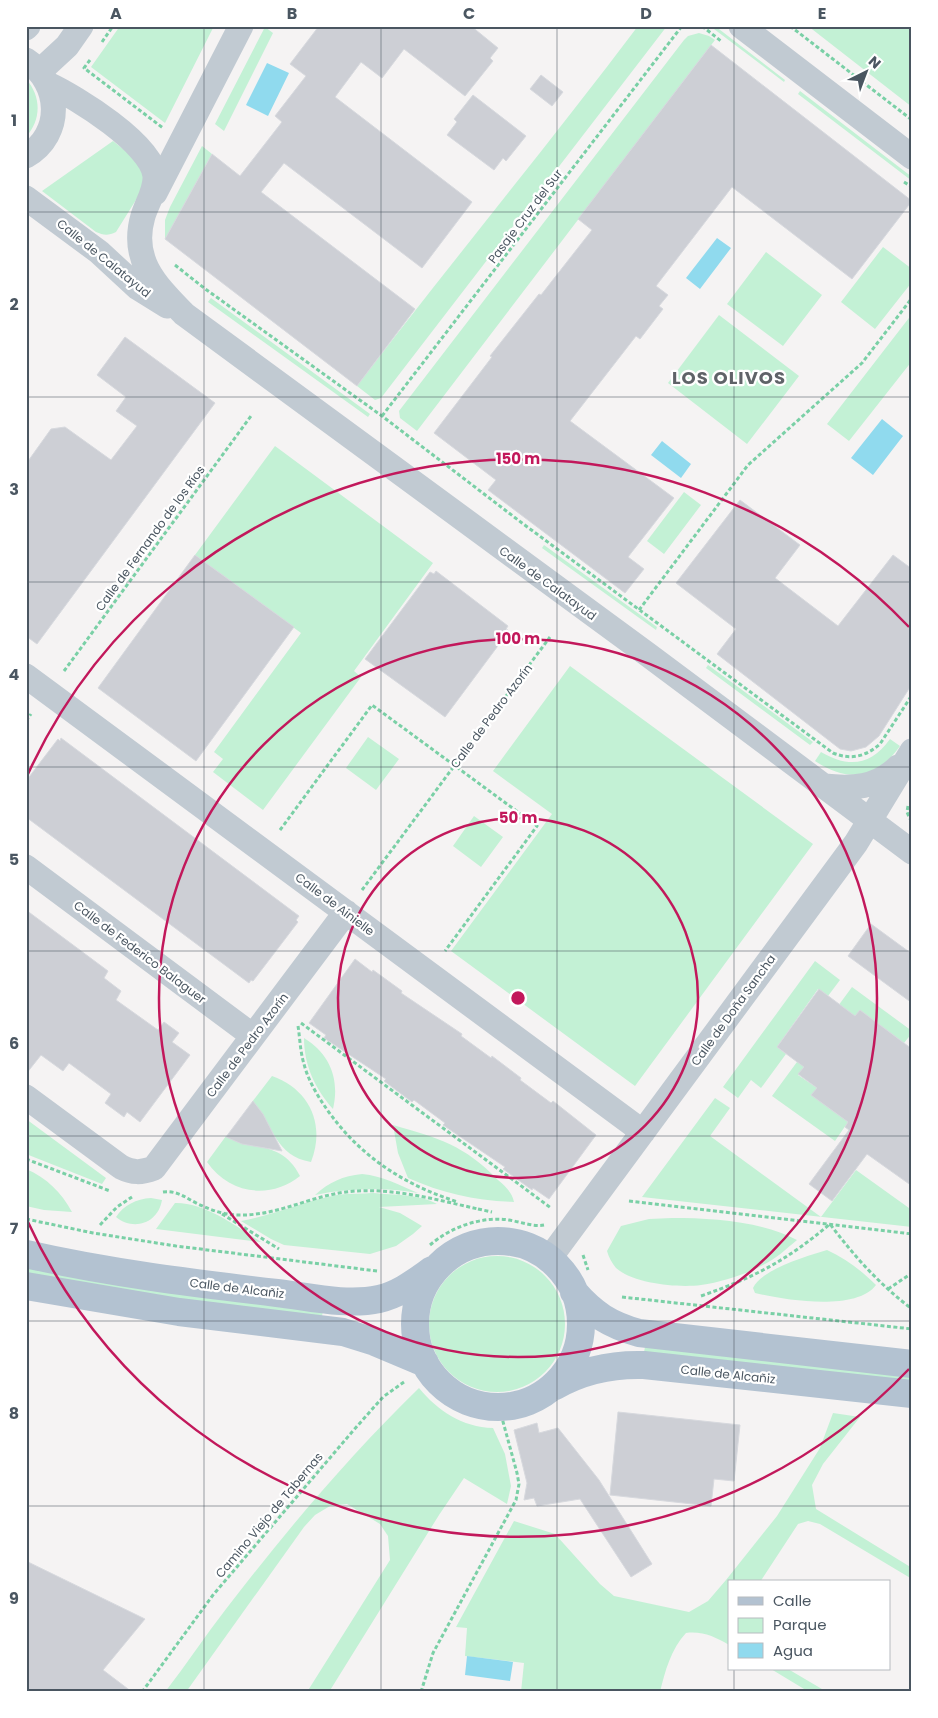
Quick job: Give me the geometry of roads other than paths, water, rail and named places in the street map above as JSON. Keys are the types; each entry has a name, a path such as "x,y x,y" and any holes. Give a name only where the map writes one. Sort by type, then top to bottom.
{"main road":[{"path":"502,1241 519,1244 549,1259 583,1285 579,1309 578,1345 572,1361 562,1376 549,1389 534,1398 517,1405 499,1407 466,1400 439,1382 426,1366 419,1349 415,1319 417,1304 430,1276 434,1255 453,1254 468,1246 485,1242 502,1241"},
{"name":"Calle de Alcañiz","path":"26,1254 81,1266 183,1282 349,1301 379,1299 393,1295 406,1288 434,1255"},
{"path":"583,1285 584,1304 609,1323 640,1333 912,1364"},
{"path":"26,1286 179,1312 343,1332 375,1342 426,1366"},
{"name":"Calle de Alcañiz","path":"549,1389 566,1379 585,1372 604,1367 630,1364 912,1394"}],"street":[{"path":"26,156 33,152 43,141 50,128 54,113 53,98 38,72 67,46 82,26"},
{"path":"143,214 176,132 241,26"},
{"path":"741,26 912,157"},
{"name":"Calle de Calatayud","path":"38,72 138,144 149,158 154,168 155,185 143,214 139,231 140,249 144,265 163,292 184,314"},
{"path":"138,144 153,149 169,147 178,142 176,132"},
{"name":"Calle de Calatayud","path":"26,198 99,252 150,297 184,314 912,852"},
{"name":"Calle de Ainielle","path":"26,676 643,1132"},
{"name":"Calle de Doña Sancha","path":"824,786 844,788 870,785 892,772 910,754"},
{"name":"Calle de Doña Sancha","path":"549,1259 856,842 910,754"},
{"name":"Calle de Federico Balaguer","path":"26,867 253,1036"},
{"name":"Calle de Pedro Azorín","path":"26,1097 121,1167 132,1172 143,1172 154,1168 346,912"}],"water":[{"path":"267,63 289,73 268,116 246,105"},
{"path":"717,238 731,248 700,289 686,278"},
{"path":"882,419 903,436 873,475 851,458"},
{"path":"662,441 691,464 681,478 651,455"},
{"path":"467,1656 513,1662 510,1681 465,1675"}],"district":[{"name":"LOS OLIVOS","path":"729,377"}]}
